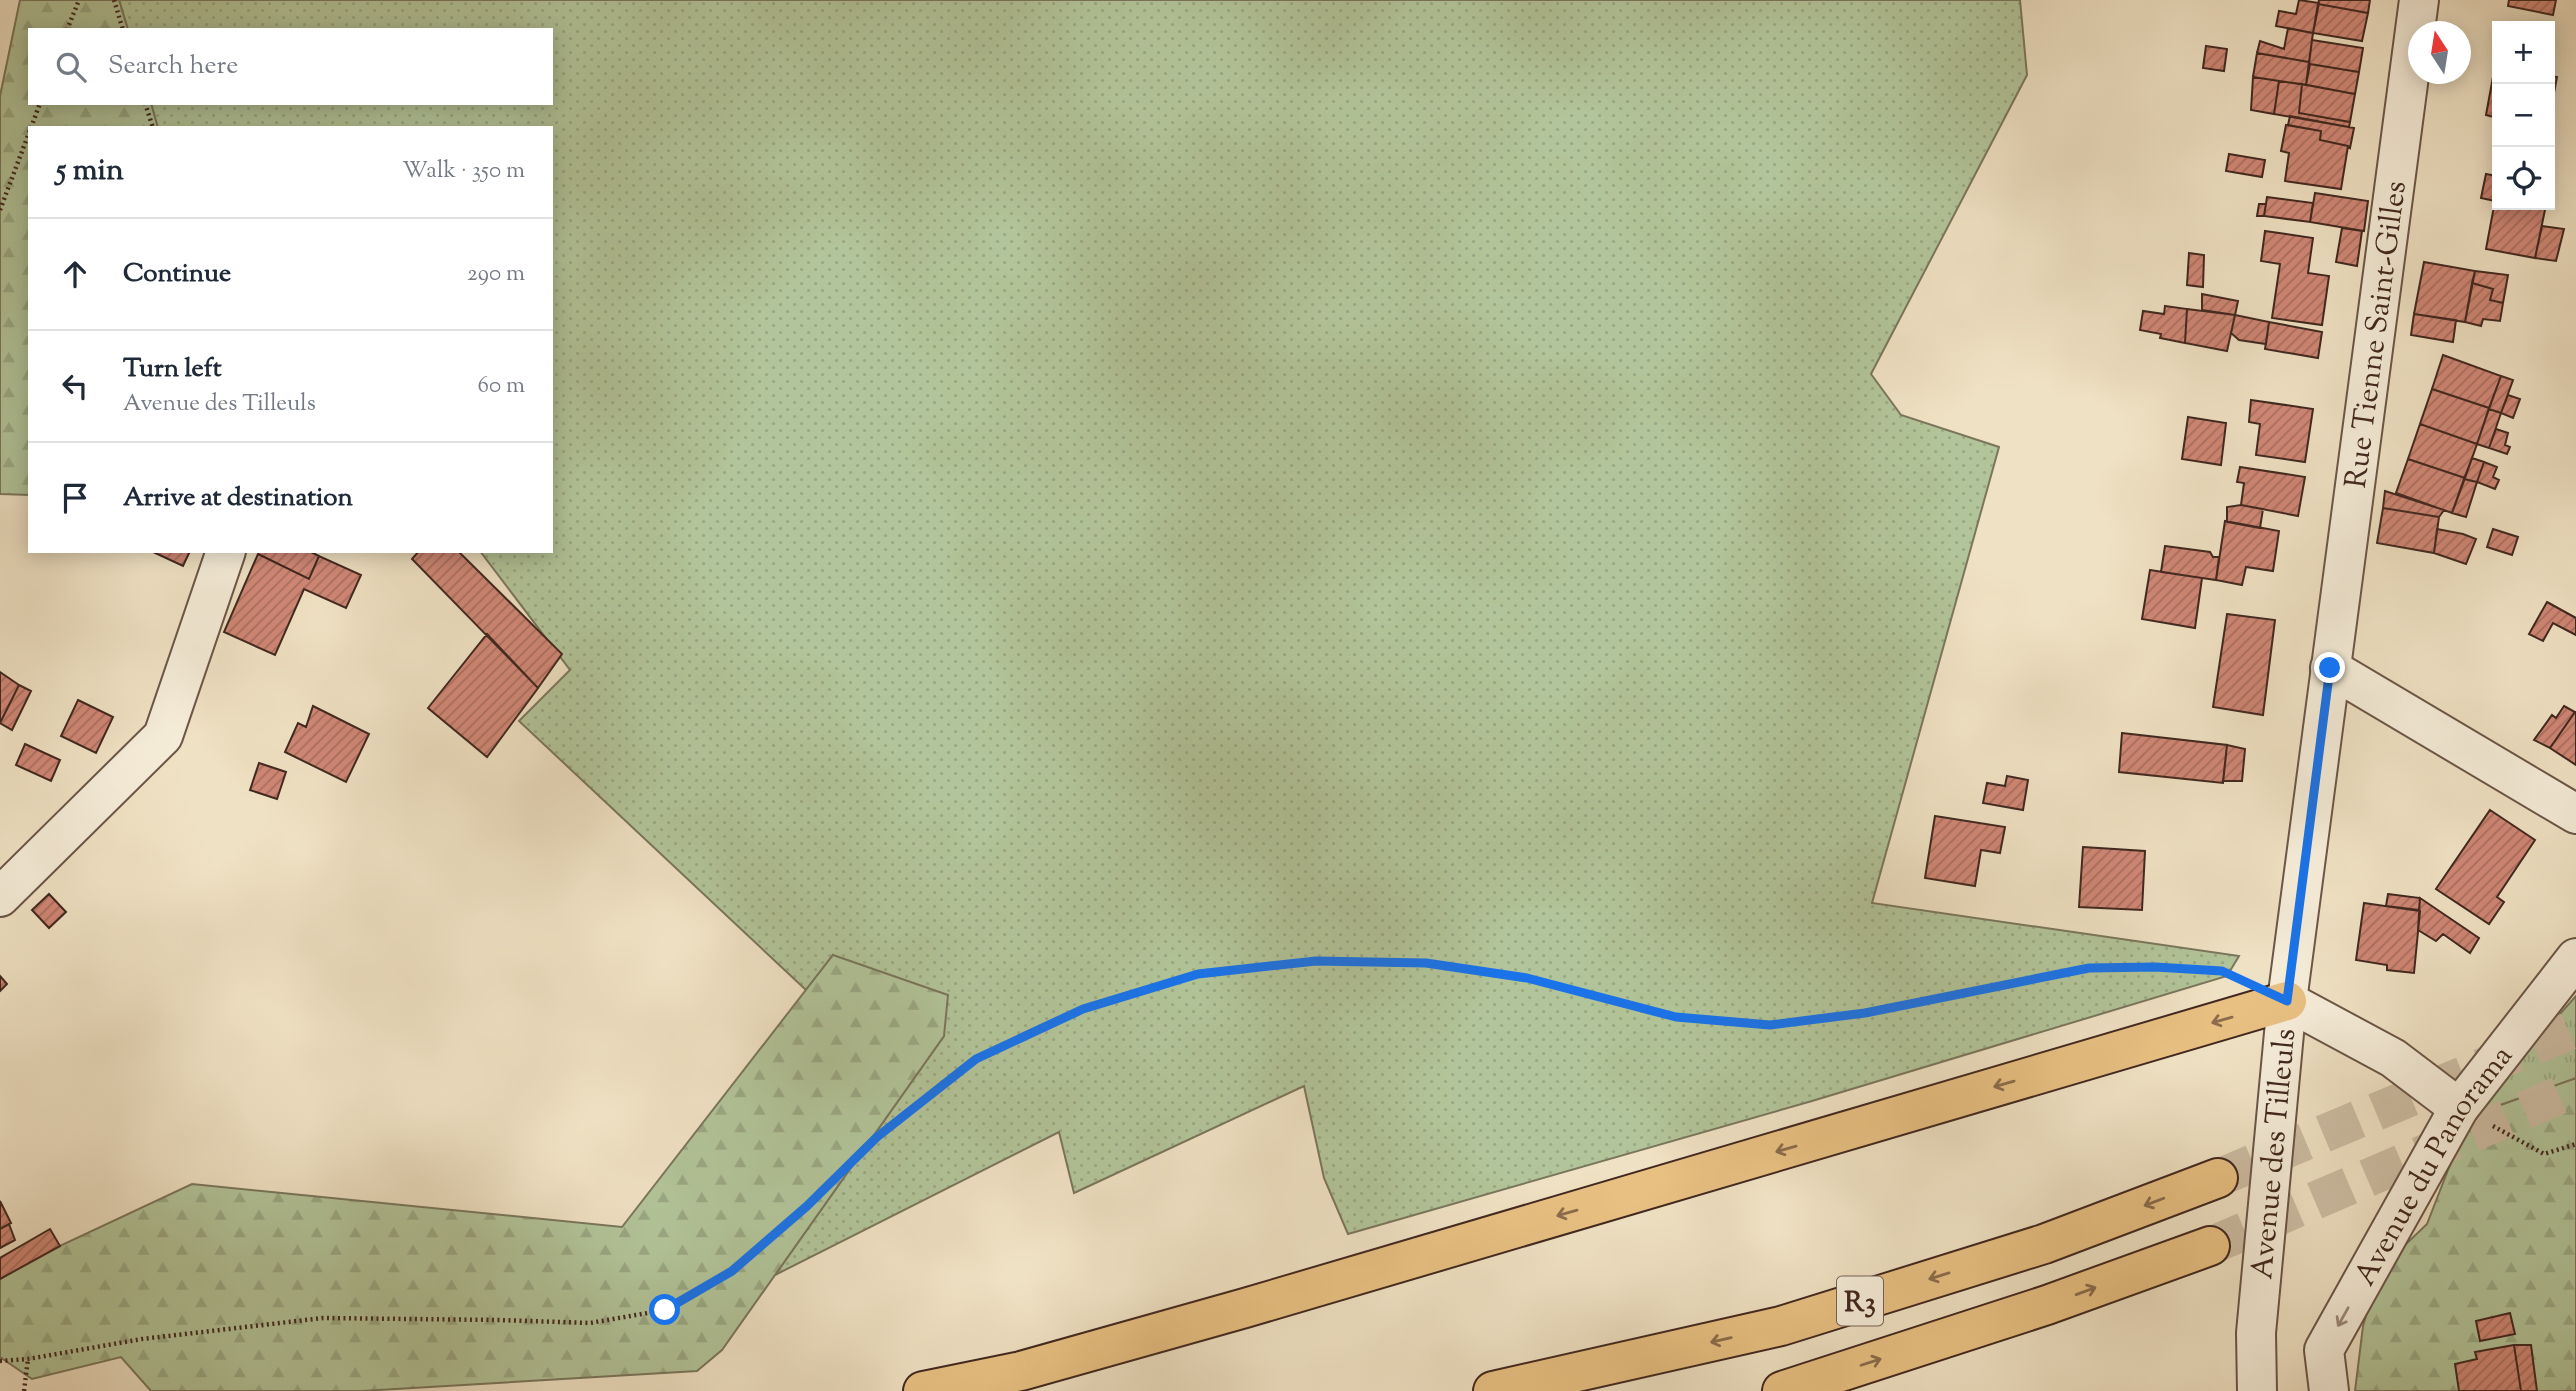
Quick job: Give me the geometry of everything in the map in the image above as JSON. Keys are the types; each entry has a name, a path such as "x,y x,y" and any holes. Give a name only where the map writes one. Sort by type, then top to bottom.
{"highway":[{"path":"923,1391 1021,1371 1245,1308 2287,1001"},
{"name":"R3","path":"1493,1391 1781,1326 2044,1244 2218,1178"},
{"name":"R3","path":"1782,1391 2047,1305 2210,1246"}],"street":[{"name":"Rue Tienne Saint-Gilles","path":"2330,668 2419,0"},
{"path":"0,897 163,736 225,553"},
{"path":"2330,668 2576,814"},
{"name":"Avenue des Tilleuls","path":"2257,1391 2256,1333 2287,1001 2330,668"},
{"name":"Avenue du Panorama","path":"2329,1391 2324,1350 2459,1108 2576,958"},
{"path":"2287,1001 2393,1058 2459,1108"}],"path":[{"path":"68,28 79,0"},
{"path":"114,0 122,28"},
{"path":"31,126 39,105"},
{"path":"146,105 152,126"},
{"path":"0,210 28,134"},
{"path":"0,1361 28,1359 142,1339 323,1318 590,1324 665,1310 732,1271 807,1206 877,1137 976,1059 1083,1009 1198,974 1316,961 1426,963 1527,978 1676,1017 1770,1025 1865,1013 2089,968 2155,967 2222,971 2287,1001"},
{"path":"2459,1108 2544,1153 2576,1144"},
{"path":"24,1391 28,1359"}],"green space":[{"path":"20,0 119,0 127,28 28,28 28,105 152,105 157,126 28,126 28,495 0,494 0,96"},
{"path":"119,0 2020,0 2027,75 1871,374 1901,415 1999,447 1872,903 2239,956 2227,976 1812,1101 1348,1234 1324,1178 1304,1086 1074,1193 1059,1132 775,1275 944,1036 833,955 806,990 519,721 570,670 482,553 553,553 553,126 155,126 150,105 553,105 553,28 127,28"},
{"path":"833,955 948,995 944,1036 722,1350 697,1371 362,1391 151,1391 121,1357 32,1379 0,1357 0,1274 192,1184 622,1227"},
{"path":"2576,996 2576,1078 2469,1116"},
{"path":"2576,1078 2576,1391 2355,1391 2363,1326 2379,1270 2427,1224 2469,1116"}],"building":[{"path":"2299,0 2319,3 2313,33 2276,26 2279,11 2296,14"},
{"path":"2319,0 2370,0 2368,13 2318,4"},
{"path":"2509,0 2556,0 2553,15 2508,6"},
{"path":"2318,4 2368,13 2362,41 2313,33"},
{"path":"2288,28 2313,33 2309,62 2257,53 2260,41 2284,49"},
{"path":"2312,40 2363,48 2359,72 2309,64"},
{"path":"2206,46 2227,49 2224,71 2203,68"},
{"path":"2257,53 2309,62 2306,85 2253,77"},
{"path":"2310,64 2359,72 2355,94 2306,85"},
{"path":"2253,77 2279,81 2274,114 2251,110"},
{"path":"2279,81 2302,84 2299,113 2350,122 2349,127 2274,114"},
{"path":"2492,82 2492,117 2486,115"},
{"path":"2302,84 2355,94 2350,122 2299,113"},
{"path":"2290,116 2354,128 2350,148 2320,140 2321,131 2288,125"},
{"path":"2286,125 2321,131 2320,140 2348,146 2341,189 2285,181 2289,153 2281,151"},
{"path":"2229,154 2265,160 2262,177 2226,171"},
{"path":"2486,174 2492,175 2492,200 2481,198"},
{"path":"2315,193 2368,201 2364,231 2310,222"},
{"path":"2267,197 2313,203 2310,222 2264,216"},
{"path":"2259,204 2266,204 2264,216 2257,216"},
{"path":"2493,210 2545,210 2535,258 2486,249"},
{"path":"2542,226 2564,229 2556,261 2535,258"},
{"path":"2342,228 2362,231 2357,266 2336,262"},
{"path":"2265,231 2313,238 2308,273 2329,276 2322,325 2272,318 2280,264 2261,261"},
{"path":"2189,253 2204,255 2203,287 2187,285"},
{"path":"2424,262 2475,271 2465,322 2414,314"},
{"path":"2475,271 2508,275 2503,303 2490,300 2493,289 2472,283"},
{"path":"2472,283 2493,289 2490,300 2503,303 2500,321 2483,319 2481,326 2465,322"},
{"path":"2202,294 2238,301 2235,315 2202,310"},
{"path":"2165,306 2187,309 2185,343 2160,338 2161,334 2140,330 2143,311 2164,314"},
{"path":"2187,309 2235,315 2227,351 2185,343"},
{"path":"2414,314 2456,320 2453,342 2411,335"},
{"path":"2235,315 2269,322 2266,344 2239,340 2231,333"},
{"path":"2269,322 2322,332 2318,358 2265,349"},
{"path":"2443,355 2501,376 2489,408 2432,389"},
{"path":"2501,376 2513,380 2501,413 2489,409"},
{"path":"2432,389 2489,408 2477,444 2420,424"},
{"path":"2508,395 2520,399 2513,418 2501,413"},
{"path":"2251,400 2313,409 2305,462 2256,455 2260,424 2249,422"},
{"path":"2489,409 2501,413 2489,448 2477,444"},
{"path":"2188,417 2226,423 2221,465 2182,459"},
{"path":"2420,424 2477,444 2465,478 2408,459"},
{"path":"2496,429 2508,433 2505,445 2510,447 2507,454 2489,448"},
{"path":"2472,458 2484,462 2477,482 2464,479"},
{"path":"2408,459 2465,478 2452,513 2396,493"},
{"path":"2484,462 2497,467 2493,477 2499,480 2495,489 2477,482"},
{"path":"2240,467 2305,477 2298,516 2241,505 2244,483 2237,482"},
{"path":"2464,479 2477,482 2466,517 2452,513"},
{"path":"2385,491 2444,510 2439,517 2383,508"},
{"path":"2241,505 2263,509 2260,528 2227,522 2227,507"},
{"path":"2383,508 2439,517 2434,553 2377,543"},
{"path":"2225,521 2279,531 2273,571 2246,567 2242,585 2216,580"},
{"path":"2437,529 2476,539 2466,564 2434,553"},
{"path":"2493,529 2518,537 2512,555 2487,547"},
{"path":"2165,546 2210,552 2213,557 2219,557 2216,580 2161,572"},
{"path":"155,553 189,553 183,566"},
{"path":"313,553 319,556 309,579 258,554"},
{"path":"417,553 460,553 562,654 538,688 412,559"},
{"path":"258,554 309,579 319,556 361,575 346,608 304,589 275,655 224,632"},
{"path":"2150,570 2202,578 2195,628 2142,619"},
{"path":"2547,602 2576,618 2576,635 2553,623 2543,641 2529,634"},
{"path":"2227,614 2275,620 2263,715 2213,707"},
{"path":"487,634 538,688 487,757 428,708"},
{"path":"0,672 19,685 0,723"},
{"path":"19,685 31,691 12,730 0,723"},
{"path":"78,700 113,717 96,753 61,736"},
{"path":"313,706 369,734 346,782 285,752 298,723 306,727"},
{"path":"2564,706 2575,712 2550,748 2534,740 2552,715 2556,718"},
{"path":"2576,712 2576,765 2550,748"},
{"path":"2122,733 2227,745 2223,783 2119,772"},
{"path":"25,744 60,760 51,781 16,765"},
{"path":"2227,745 2245,749 2242,781 2223,781"},
{"path":"259,763 286,772 277,799 250,790"},
{"path":"2007,776 2028,780 2023,810 1983,803 1987,783 2005,786"},
{"path":"2490,810 2535,840 2497,897 2504,902 2489,924 2436,889"},
{"path":"1935,816 2005,827 2000,853 1981,850 1975,886 1925,878"},
{"path":"2083,847 2145,851 2142,910 2079,907"},
{"path":"49,894 66,912 49,928 32,910"},
{"path":"2388,894 2420,898 2419,910 2386,906"},
{"path":"2420,898 2479,938 2470,953 2443,934 2436,941 2418,930"},
{"path":"2364,903 2420,911 2414,973 2387,970 2387,965 2356,960"},
{"path":"0,976 7,984 0,991"},
{"path":"0,1201 11,1223 0,1229"},
{"path":"9,1224 15,1240 0,1248 0,1229"},
{"path":"50,1229 60,1246 0,1279 0,1258"},
{"path":"2510,1313 2515,1334 2480,1341 2476,1321"},
{"path":"2514,1345 2521,1391 2459,1391 2455,1364 2477,1359 2475,1352"},
{"path":"2514,1345 2531,1345 2537,1391 2521,1391"}],"tunnel":[{"path":"2218,1178 2576,1028"},
{"path":"2210,1246 2576,1088"}],"route":[{"path":"665,1310 732,1271 807,1206 877,1137 976,1059 1083,1009 1198,974 1316,961 1426,963 1527,978 1676,1017 1770,1025 1865,1013 2089,968 2155,967 2222,971 2287,1001 2330,668"}]}
